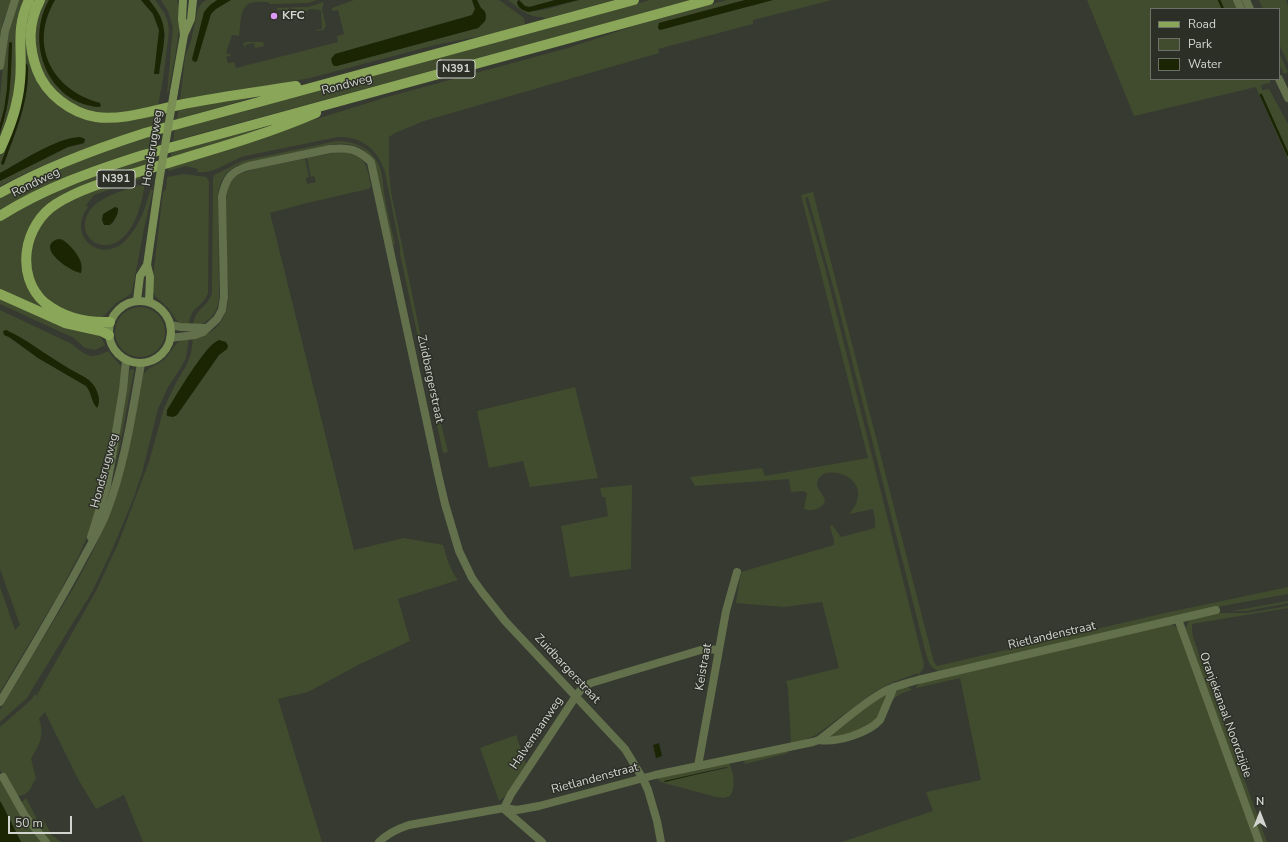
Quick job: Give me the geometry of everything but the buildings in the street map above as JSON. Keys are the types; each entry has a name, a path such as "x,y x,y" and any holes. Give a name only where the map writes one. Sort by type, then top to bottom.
{"main road":[{"path":"0,149 12,121 16,104 20,82 21,25 29,0"},
{"name":"N391","path":"40,0 34,15 30,32 32,56 38,73 45,85 57,98 83,114 95,117 115,118 239,95 340,79"},
{"name":"Hondsrugweg","path":"183,0 182,19 184,35"},
{"name":"Hondsrugweg","path":"149,302 150,277 147,265 159,182 184,35 191,20 193,0"},
{"name":"Rondweg","path":"0,193 52,167 105,146 152,131 634,0"},
{"name":"Rondweg","path":"0,216 51,188 143,155 709,0"},
{"name":"N391","path":"110,322 88,322 67,316 52,309 41,299 33,288 28,274 28,241 35,225 44,213 55,204 86,190 137,172 252,137 296,121 351,98"},
{"name":"Hondsrugweg","path":"137,300 140,276 147,265"},
{"path":"0,294 65,324 101,331 109,335"},
{"path":"137,300 156,305 167,316 170,325 170,338 167,348 161,355 153,360 141,364 126,360 114,350 109,335 110,322 114,314 121,307 137,300"}],"street":[{"path":"0,66 5,31 15,0"},
{"path":"1279,80 1288,98"},
{"name":"Zuidbargerstraat","path":"170,338 196,335 203,332 217,319 222,310 222,196 224,186 231,174 242,168 343,147 363,154 371,162 438,474 459,551 466,567 476,583 505,621 625,749 643,779 657,821 661,842"},
{"path":"170,325 207,328"},
{"name":"Hondsrugweg","path":"84,557 99,514 107,485 123,390 126,360"},
{"name":"Hondsrugweg","path":"0,702 64,595 103,521 111,499 129,428 141,364"},
{"name":"Keistraat","path":"698,766 726,611 737,572"},
{"name":"Rietlandenstraat","path":"379,842 386,835 409,825 504,808 517,810 539,806 698,766 806,744 819,740 870,701 894,687 918,680 1216,610"},
{"name":"Oranjekanaal Noordzijde","path":"1178,619 1259,842"},
{"name":"Halvemaanweg","path":"504,808 510,794 576,696 584,688 591,683 704,649 719,650"},
{"name":"Rietlandenstraat","path":"819,740 826,741 844,738 864,731 876,724 880,720 894,687"},
{"path":"3,777 25,816 46,842"},
{"path":"504,808 542,842"}],"green space":[{"path":"0,0 12,0 3,21 0,38"},
{"path":"18,0 26,0 15,96 0,142 8,103 11,73 11,42 9,43 7,95 0,124 0,99 5,40"},
{"path":"32,0 37,0 32,11 35,74 80,115 157,112 155,126 76,152 0,186 0,181 68,147 83,144 85,141 84,138 75,138 53,144 0,173 0,153 9,134 22,40","holes":["26,65 28,66 27,90 22,112 4,164 1,163 18,115 24,91"]},
{"path":"43,0 49,0 42,16 40,34 41,51 46,68 54,82 66,94 81,103 99,107 100,103 83,96 68,87 57,76 49,64 45,49 44,34 47,17 55,0 141,0 153,14 159,30 159,74 165,34 157,11 149,0 155,0 165,14 169,32 158,106 129,112 99,114 67,102 44,78 32,39"},
{"path":"161,0 177,0 180,18 177,44 167,94 173,27 168,11"},
{"path":"207,0 317,0 308,3 270,4 268,2 253,2 247,5 242,12 239,36 232,35 226,53 232,55 226,57 228,63 234,62 236,68 338,42 337,36 344,34 338,10 332,11 332,8 354,0 472,0 475,9 474,13 470,16 335,54 336,66 478,28 485,21 486,14 481,9 477,0 499,0 524,18 525,24 497,33 435,45 310,78 180,102 185,57 191,41 198,8"},
{"path":"508,0 518,0 517,4 522,9 537,11 579,0 614,0 544,19 543,17 533,16 525,12"},
{"path":"519,0 555,0 531,7 525,6"},
{"path":"650,0 691,0 173,141 175,129"},
{"path":"727,0 745,0 659,23 658,28 660,30 773,0 832,0 753,20 753,24 658,49 659,53 424,121 389,137 389,172 391,192 425,357 448,452 443,453 400,254 385,172 378,157 373,151 362,142 347,137 338,137 245,156 210,171 197,172 198,169 186,166 168,171 169,165 387,97 568,48 637,25"},
{"path":"1087,0 1235,0 1239,8 1150,8 1150,80 1270,80 1270,83 1261,85 1262,90 1269,89 1288,124 1288,160 1256,87 1134,116"},
{"path":"1259,0 1286,0 1288,6 1288,63 1280,46 1280,8 1263,8"},
{"path":"324,2 322,9 326,26 323,30 316,30 322,29 321,10 309,9 308,11 301,11 291,9 291,7 308,7"},
{"path":"290,7 289,10 277,10 277,8 271,8"},
{"path":"263,42 264,46 255,48 254,43 245,45 246,51 243,43"},
{"path":"1280,55 1288,72 1284,74 1280,66"},
{"path":"251,95 252,98 177,119 179,107"},
{"path":"262,127 263,130 170,160 172,151"},
{"path":"153,136 151,147 74,174 36,191 0,210 0,197 81,159"},
{"path":"337,141 344,141 364,148 370,152 378,164 382,174 385,199 395,244 393,245 371,157 359,147 334,144 233,167 226,173 220,185 218,194 219,302 215,312 208,320 199,325 193,326 196,315 210,298 212,293 214,175 242,161"},
{"path":"339,152 348,153 359,157 366,166 371,187 270,213 354,550 404,538 443,545 447,559 458,580 398,599 410,641 360,664 308,692 278,699 322,842 143,842 124,795 96,809 78,779 45,712 39,719 41,725 41,736 39,744 31,759 36,778 27,793 17,796 0,770 0,727 31,700 35,694 38,697 37,695 96,591 118,544 149,462 164,408 191,354 193,338 212,331 222,321 228,305 226,200 229,185 235,177 247,171 305,159 309,177 306,178 307,184 316,182 314,176 311,177 307,158","holes":["219,340 227,348 219,355 177,415 167,416 166,414 183,385 198,362 213,344"]},
{"path":"149,158 148,166 90,185 30,228 30,288 86,327 0,291 0,220 58,190"},
{"path":"147,172 146,177 94,195 86,205 88,207 82,218 81,228 84,237 89,244 106,250 116,247 125,241 131,234 142,214 151,189 153,190 132,292 116,303 105,315 100,318 93,319 56,308 35,285 29,263 39,223 66,201","holes":["62,239 79,258 81,273 60,262 51,250 51,245"]},
{"path":"184,174 206,177 209,181 208,293 203,302 192,314 189,326 178,322 168,308 156,297 153,292 153,277 163,192 166,189 167,177"},
{"path":"145,183 137,216 124,237 117,242 108,245 93,241 88,236 85,228 85,220 89,212 97,203 114,194","holes":["118,212 113,223 104,225 102,218"]},
{"path":"813,192 925,628 934,662 937,666 1165,613 1288,587 1288,594 1206,609 939,671 932,667 928,661 924,646 836,297 808,197 805,198 825,268 924,664 923,669 918,676 918,673 893,682 877,690 816,735 791,743 788,688 786,681 839,668 822,602 784,607 736,603 741,572 834,545 830,527 832,525 841,537 875,528 873,509 849,514 856,503 858,492 856,484 843,475 835,473 822,475 818,480 817,486 825,499 825,502 819,508 813,510 804,509 807,493 803,491 791,492 789,479 695,486 690,477 762,468 765,476 868,458 801,195"},
{"path":"0,296 92,332 101,337 105,345 95,350 85,348 74,338 0,304"},
{"path":"145,307 150,308 158,314 164,322 164,342 158,350 150,356 135,357 130,356 122,350 116,342 115,327 116,322 122,314 130,308"},
{"path":"0,310 72,344 85,354 92,356 108,351 120,365 123,372 104,483 87,537 57,597 0,692 0,587 15,630 20,625 0,569","holes":["6,330 85,378 95,406 86,386 38,358 4,335"]},
{"path":"189,338 186,358 168,387 158,409 142,473 134,497 112,550 92,592 27,698 0,722 0,710 74,587 104,528 129,449 143,375 148,369 164,360 177,343"},
{"path":"133,369 121,440 104,514 130,370"},
{"path":"575,387 598,478 530,487 523,461 489,468 477,411"},
{"path":"632,485 631,569 570,577 561,526 608,516 605,497 602,497 600,488"},
{"path":"1288,601 1288,603 1246,611 1232,611"},
{"path":"1288,606 1288,608 1192,624 1194,640 1267,842 1261,842 1186,629 1188,622 1192,619 1217,613 1247,613"},
{"path":"1171,624 1179,629 1257,842 842,842 933,811 926,792 981,780 960,678 916,688 918,683"},
{"path":"907,686 912,690 902,693 893,699 885,718 883,718 894,695 902,688"},
{"path":"890,692 880,716 865,728 828,739 832,733 873,702"},
{"path":"516,735 526,764 505,796 499,801 480,748"},
{"path":"787,751 788,753 745,764 744,760"},
{"path":"729,763 734,784 730,796 724,798 664,783 659,781 658,778","holes":["727,767 728,768 664,781"]},
{"path":"0,775 45,842 21,842 0,801"},
{"path":"26,798 38,821 43,819 51,834 61,842 49,842 28,817 21,803"}],"water":[{"path":"49,0 55,0 47,17 44,33 45,49 49,64 58,77 69,88 83,97 100,103 101,106 99,107 81,103 66,94 54,82 46,68 41,51 39,34 42,16"},
{"path":"141,0 149,0 158,12 163,23 164,45 159,74 154,74 159,30 153,14"},
{"path":"217,0 231,0 216,9 211,14 197,61 195,62 192,59 204,12"},
{"path":"472,0 477,0 486,14 485,21 478,28 337,66 334,66 332,63 331,59 335,54 472,15 475,9"},
{"path":"519,0 525,6 529,7 555,0 579,0 529,12 520,8 517,2"},
{"path":"745,0 773,0 660,30 658,28 659,23"},
{"path":"11,42 10,88 4,121 0,132 0,124 4,110 7,88 9,43"},
{"path":"26,63 28,67 28,75 23,110 4,164 2,165 1,163 20,112 24,91"},
{"path":"80,137 85,139 84,143 68,147 0,181 0,173 29,157 60,141"},
{"path":"115,207 118,208 118,210 115,220 110,225 104,225 102,220 103,214"},
{"path":"58,239 68,244 76,254 81,263 81,273 76,272 63,264 52,253 50,248 52,243"},
{"path":"6,330 21,337 88,380 97,391 99,402 97,408 86,386 38,358 4,335 3,331"},
{"path":"219,340 226,342 228,346 227,349 219,355 177,415 173,417 167,416 167,410 191,372 206,351"},
{"path":"659,743 662,756 656,758 653,745"},
{"path":"727,767 665,782 664,781"},
{"path":"0,801 2,804 21,842 0,842"}],"waterway":[{"path":"1219,0 1223,8"},
{"path":"1261,95 1288,155"}],"place":[{"name":"KFC","path":"274,16"}]}
